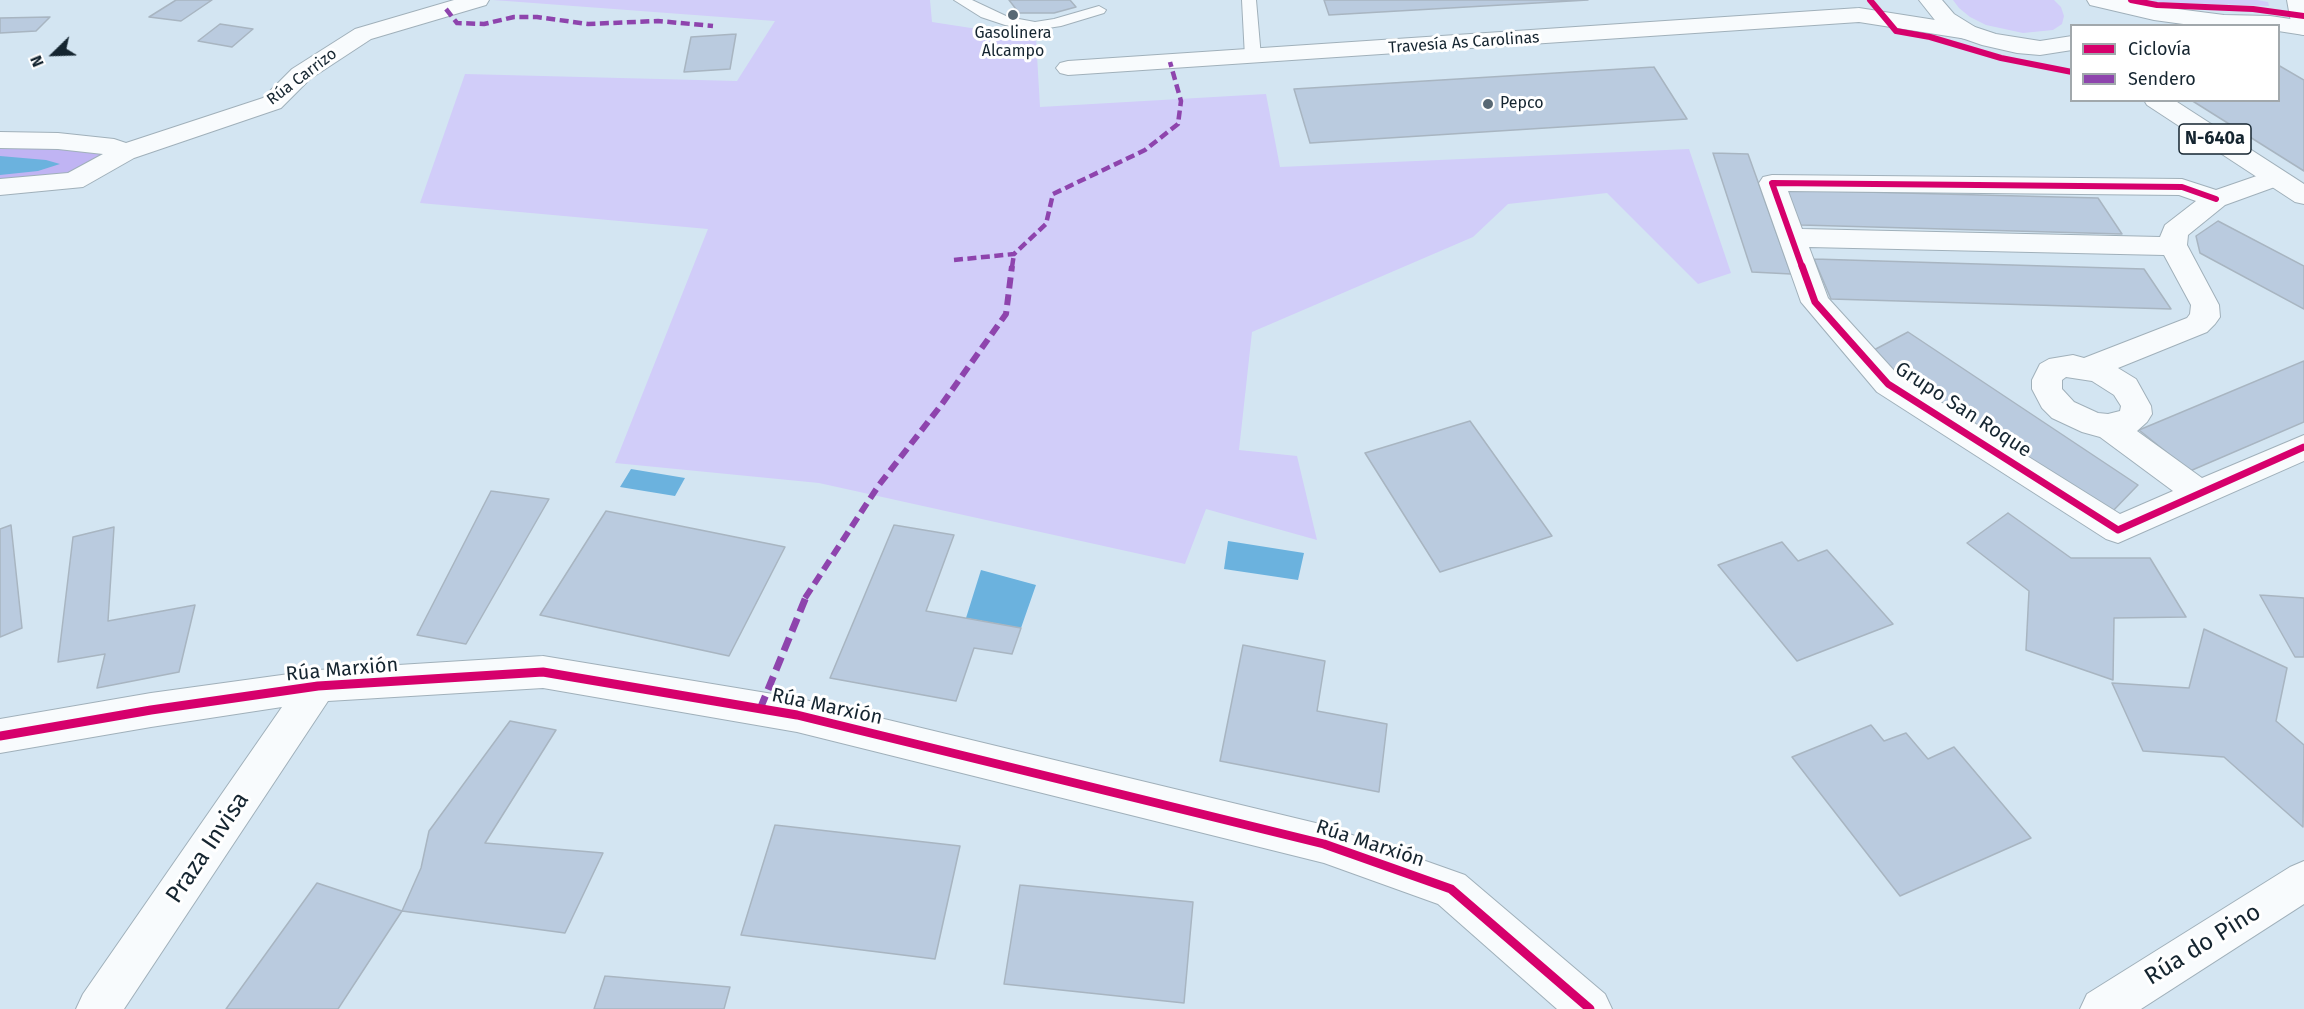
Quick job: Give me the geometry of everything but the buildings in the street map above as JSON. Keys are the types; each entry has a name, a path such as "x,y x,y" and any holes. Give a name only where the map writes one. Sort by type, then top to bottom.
{"street":[{"name":"Rúa Carrizo","path":"0,187 74,181 125,152 272,103 301,74 363,34 478,0"},
{"path":"1859,15 1899,0"},
{"path":"1930,0 1946,19 1967,32"},
{"path":"2076,0 2088,12 2154,13 2224,22 2277,24"},
{"path":"2280,24 2304,28 2298,0"},
{"path":"1859,15 1967,32 2008,44 2040,48 2070,59"},
{"name":"Travesía As Carolinas","path":"1068,68 1859,15"},
{"path":"2210,24 2224,22"},
{"path":"2040,48 2070,43"},
{"name":"N-640a","path":"2158,102 2304,196"},
{"path":"0,140 58,141 114,147 125,152"},
{"path":"2088,368 2197,325 2205,317 2205,304 2173,245 2175,231 2216,199 2274,177"},
{"name":"Grupo San Roque","path":"2216,199 2182,187 1772,183 1815,302 1888,384 2118,530 2304,447"},
{"path":"1792,238 2173,245"},
{"path":"2060,367 2088,368 2115,379 2125,387 2136,406 2136,414 2130,421 2108,426 2093,424 2064,410 2053,400 2047,389 2047,380 2051,372 2060,367"},
{"path":"2108,426 2200,494"},
{"name":"Rúa Marxión","path":"0,736 151,710 318,686 543,672 797,715 1324,844 1451,889 1590,1009"},
{"name":"Praza Invisa","path":"98,1009 318,686"},
{"name":"Rúa do Pino","path":"2102,1009 2304,881"}],"lane":[{"path":"961,0 986,14 1005,21 1035,26 1056,23 1099,10"},
{"path":"1249,0 1253,57"}],"shaded area":[{"path":"493,0 930,0 932,22 1036,38 1040,107 1266,94 1280,167 1689,149 1731,273 1698,284 1607,193 1508,204 1473,237 1252,332 1239,450 1297,456 1317,540 1206,509 1185,564 819,483 615,463 708,229 420,203 465,74 737,81 775,21"},
{"path":"1953,0 2054,0 2061,7 2064,16 2062,24 2053,30 2023,33 1986,25 1970,17"},
{"path":"2149,0 2257,0 2268,2 2269,6 2161,2"},
{"path":"0,140 114,147 74,181 0,187"}],"water":[{"path":"0,156 46,160 60,164 38,171 0,175"},
{"path":"631,469 685,478 675,496 620,487"},
{"path":"1228,541 1304,553 1298,580 1224,569"},
{"path":"981,570 1036,585 1021,628 966,618"}],"marked path":[{"path":"446,9 457,23 484,24 514,17 537,17 588,24 658,21 713,26"},
{"path":"954,260 1014,254 1046,224 1053,194 1145,150 1178,124 1181,101 1170,62"},
{"path":"760,709 804,600 879,485 942,404 1006,314 1014,254"}],"cycle path":[{"path":"1870,0 1896,31 1930,37 2001,58 2070,72"},
{"path":"2131,0 2157,5 2253,9 2304,16"},
{"path":"2216,199 2182,187 1772,183 1815,302 1888,384 2118,530 2304,447"},
{"path":"0,736 151,710 318,686 543,672 797,715 1324,844 1451,889 1590,1009"}],"place":[{"name":"Gasolinera Alcampo","path":"1013,15"},
{"name":"Pepco","path":"1488,104"}]}
